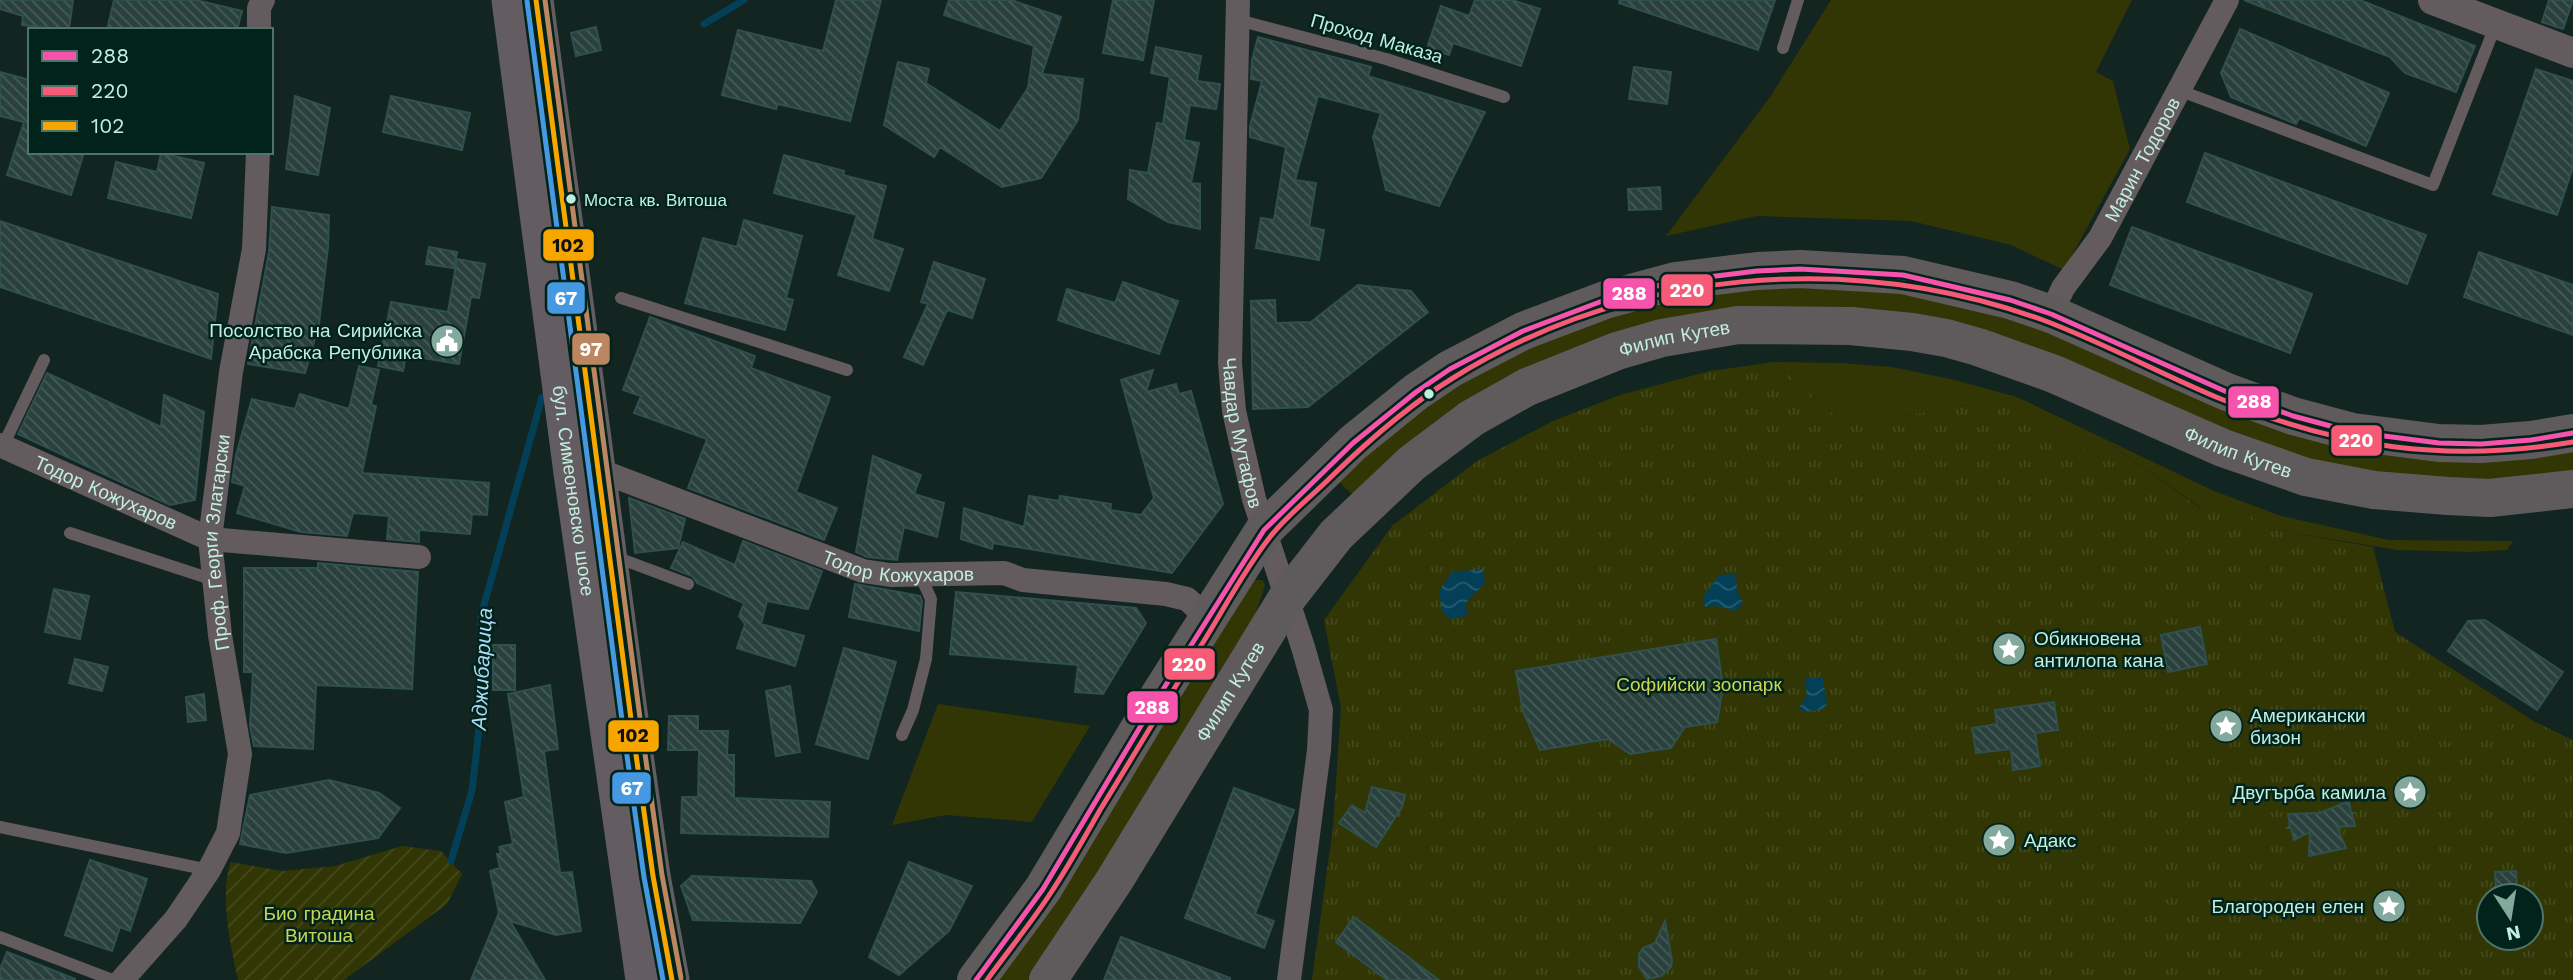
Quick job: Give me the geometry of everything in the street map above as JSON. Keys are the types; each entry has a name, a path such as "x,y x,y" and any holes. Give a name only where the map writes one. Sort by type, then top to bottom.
{"main road":[{"name":"бул. Симеоновско шосе","path":"509,0 575,500 643,980"},
{"name":"бул. Симеоновско шосе","path":"536,0 653,876 672,980"},
{"path":"976,980 1018,926 1056,868 1264,530 1353,443 1416,392 1450,369 1523,331 1626,294 1675,281 1757,271 1834,270 1903,275 2010,300 2051,314 2227,392 2293,416 2353,432 2439,443 2481,444 2573,433"},
{"name":"Филип Кутев","path":"1048,980 1114,881 1287,598 1336,536 1379,493 1441,440 1495,404 1559,373 1617,351 1662,338 1738,325 1851,326 1946,338 2054,374 2223,448 2276,468 2365,488 2490,498 2573,489"}],"street":[{"path":"259,28 259,8 262,0"},
{"name":"Марин Тодоров","path":"2051,314 2063,288 2099,238 2227,0"},
{"path":"2433,0 2573,53"},
{"name":"Чавдар Мутафов","path":"1238,10 1230,363 1238,435 1264,530 1321,710 1319,750 1289,980"},
{"name":"Проф. Георги Златарски","path":"121,980 176,919 209,870 228,833 240,754 220,635 210,539 231,372 254,249 258,154"},
{"name":"Тодор Кожухаров","path":"1,445 210,539 419,557"},
{"name":"Тодор Кожухаров","path":"597,470 863,571 890,575 1004,573 1023,580 1166,594 1186,599 1208,618"}],"lane":[{"path":"1783,48 1798,0"},
{"name":"Проход Маказа","path":"1238,10 1504,97"},
{"path":"2178,90 2433,185 2496,24"},
{"path":"621,298 847,370"},
{"path":"1,445 44,360"},
{"path":"70,533 214,580"},
{"path":"609,555 688,584"},
{"path":"902,735 913,710 926,659 931,599 920,575"},
{"path":"0,827 209,870"},
{"path":"0,937 113,980"}],"green space":[{"path":"1831,0 2132,0 2096,72 2113,81 2130,149 2064,270 2011,245 1911,221 1757,216 1666,236 1770,97"},
{"path":"1762,285 1909,292 2036,325 2242,414 2573,446 2573,476 2531,480 2384,478 2235,439 2054,358 1712,314 1353,495 1336,479 1415,410 1521,348 1644,304"},
{"path":"1774,362 1892,367 2017,397 1846,425"},
{"name":"Софийски зоопарк","path":"1774,362 1846,425 2017,397 2089,453 2103,439 2200,508 2214,491 2270,529 2373,547 2395,632 2535,722 2573,740 2573,980 1312,980 1333,827 1341,708 1324,620 1392,526 1477,461 1553,421 1620,395 1710,371"},
{"path":"2017,397 2214,491 2201,508 2103,439 2089,454"},
{"path":"2214,491 2281,516 2389,540 2513,541 2507,550 2398,550 2270,529"},
{"path":"1254,580 1263,580 1265,586 1255,615 1180,742 1030,980 995,980"},
{"path":"938,704 1090,726 1032,822 946,815 892,825"},
{"name":"Био градина Витоша","path":"402,846 441,851 462,874 447,904 344,980 238,980 226,905 231,862 282,871 335,866"}],"water":[{"path":"1483,569 1485,583 1465,604 1468,615 1451,619 1442,611 1439,591 1452,572"},
{"path":"1735,574 1738,593 1743,603 1736,611 1716,606 1705,607 1703,597 1719,575"},
{"path":"1823,677 1827,704 1823,709 1804,712 1799,708 1807,695 1804,679"}],"building":[{"path":"0,0 73,0 69,28 22,25 23,16 0,9"},
{"path":"114,0 196,0 242,11 238,28 107,28"},
{"path":"836,0 881,0 850,121 778,104 776,109 722,95 738,30 823,51"},
{"path":"949,0 1011,0 1061,17 1042,74 1083,79 1078,120 1041,178 1002,187 940,147 934,157 884,125 898,62 929,69 926,83 1000,131 1028,88 1034,46 944,15"},
{"path":"1113,0 1154,0 1143,60 1103,53"},
{"path":"1475,0 1512,0 1540,9 1521,66 1453,43 1449,55 1427,48 1441,6 1469,16"},
{"path":"1620,0 1775,0 1758,50 1619,3"},
{"path":"2244,0 2360,0 2475,46 2456,92 2405,73 2390,57"},
{"path":"2549,0 2573,0 2563,29 2542,22"},
{"path":"596,27 601,50 576,56 571,33"},
{"path":"2240,29 2389,93 2366,146 2299,118 2296,124 2231,97 2221,73"},
{"path":"1258,37 1371,67 1368,76 1485,112 1439,206 1386,190 1373,137 1381,113 1318,96 1295,180 1316,183 1309,227 1324,230 1319,260 1256,248 1261,218 1274,220 1286,147 1250,137 1250,126 1262,81 1251,79 1252,60"},
{"path":"1156,47 1201,56 1197,81 1220,84 1216,109 1190,105 1184,140 1199,143 1191,183 1200,184 1200,229 1168,222 1128,199 1130,170 1148,173 1157,123 1163,124 1170,77 1151,73"},
{"path":"1634,67 1671,72 1667,104 1629,99"},
{"path":"2536,69 2573,81 2573,167 2557,215 2493,194"},
{"path":"0,72 28,79 28,154 83,154 71,195 7,175 24,122 0,116"},
{"path":"295,96 330,108 318,175 286,169"},
{"path":"391,96 470,113 462,150 383,132"},
{"path":"2205,153 2426,235 2407,284 2187,202"},
{"path":"161,154 204,163 191,218 108,198 116,162 157,172"},
{"path":"784,155 844,171 843,175 886,186 872,239 903,249 889,291 838,275 857,215 774,193"},
{"path":"1660,187 1661,209 1629,210 1628,189"},
{"path":"272,207 329,215 319,324 305,373 248,364 269,252"},
{"path":"744,220 802,236 786,298 793,300 785,330 685,303 703,238 737,247"},
{"path":"0,221 218,294 211,359 0,287"},
{"path":"2132,227 2312,294 2290,353 2110,285"},
{"path":"429,247 457,252 454,268 426,264"},
{"path":"2479,252 2573,285 2573,335 2464,297"},
{"path":"457,259 485,264 479,298 471,297 459,364 406,355 403,371 378,366 391,302 448,312"},
{"path":"934,262 985,279 972,318 947,310 923,365 904,357 928,304 921,302"},
{"path":"1123,282 1178,301 1159,354 1058,320 1067,289 1115,303"},
{"path":"1358,285 1411,291 1428,312 1308,407 1253,409 1251,301 1275,300 1276,323 1311,322"},
{"path":"650,317 755,356 751,368 830,397 796,492 837,508 824,540 688,488 707,439 634,413 641,396 623,390"},
{"path":"359,366 379,370 371,405 376,406 362,473 489,483 487,515 472,514 470,534 419,530 419,542 387,539 389,516 353,513 347,536 301,532 237,513 245,486 232,482 236,455 252,399 295,409 300,394 349,409"},
{"path":"1153,370 1146,392 1176,384 1179,394 1191,391 1223,504 1172,573 993,543 992,549 961,539 964,508 1024,527 1029,496 1059,501 1060,496 1111,504 1110,510 1141,515 1154,498 1121,380"},
{"path":"47,373 161,427 164,395 204,412 195,500 170,505 18,434"},
{"path":"873,456 921,475 914,494 944,503 937,537 904,527 897,560 867,557 856,552"},
{"path":"629,498 685,519 678,548 635,553"},
{"path":"743,541 822,571 808,609 767,601 761,624 804,636 795,666 737,648 745,624 739,616 744,603 697,583 692,576 671,568 683,542 735,565"},
{"path":"318,563 418,572 412,689 316,685 313,749 254,746 250,726 253,672 244,672 244,568 318,568"},
{"path":"855,584 920,596 922,601 919,631 849,617"},
{"path":"54,589 89,596 80,639 45,632"},
{"path":"956,592 1136,608 1146,623 1103,694 1075,692 1078,665 950,654"},
{"path":"2485,620 2563,672 2537,710 2448,651 2468,621"},
{"path":"2200,627 2207,664 2168,672 2161,635"},
{"path":"1716,639 1723,687 1717,722 1685,727 1671,748 1630,754 1608,739 1540,750 1523,711 1516,671"},
{"path":"493,645 515,645 515,690 493,690"},
{"path":"844,648 896,662 868,759 816,744"},
{"path":"75,659 108,667 102,691 69,683"},
{"path":"550,685 558,749 544,751 560,873 572,872 581,931 556,935 510,921 545,980 471,980 499,913 490,871 500,868 497,854 501,854 499,847 513,844 505,802 524,797 508,694"},
{"path":"790,686 800,752 776,756 766,691"},
{"path":"204,694 206,720 188,722 186,697"},
{"path":"2054,702 2058,730 2035,733 2040,766 2013,770 2011,749 1976,753 1972,728 1997,724 1995,710"},
{"path":"669,716 698,716 698,731 728,731 727,755 734,755 734,798 830,802 828,837 681,833 682,797 698,797 699,750 668,750"},
{"path":"329,780 379,793 400,808 378,838 286,853 240,844 250,795"},
{"path":"1372,787 1405,795 1402,807 1376,847 1339,823 1352,805 1365,813"},
{"path":"1234,788 1294,810 1255,914 1274,921 1264,948 1185,918"},
{"path":"2349,801 2355,826 2337,827 2346,848 2309,856 2310,832 2294,840 2291,828 2287,828 2290,825 2288,814 2320,813"},
{"path":"90,860 147,879 130,931 120,927 112,951 65,935"},
{"path":"909,862 972,886 949,931 899,975 869,957"},
{"path":"2516,871 2517,882 2495,882 2495,872"},
{"path":"692,876 811,881 817,892 800,923 693,920 681,886"},
{"path":"1354,917 1439,980 1387,980 1336,942"},
{"path":"1665,921 1671,967 1661,976 1647,979 1639,967 1639,954 1643,948 1655,943"},
{"path":"1121,937 1230,978 1230,980 1104,980"},
{"path":"7,952 75,980 0,980 0,969"}],"waterway":[{"name":"Аджибарица","path":"704,24 744,0"},
{"name":"Аджибарица","path":"451,861 472,791 481,711 481,616 542,397"}],"transit line":[{"name":"102","path":"536,0 631,719 653,876 672,980"},
{"name":"97","path":"545,0 640,718 662,875 681,978"},
{"name":"67","path":"527,1 622,720 644,877 663,980"},
{"name":"288","path":"976,980 1043,889 1157,699 1264,530 1353,443 1416,392 1450,369 1523,331 1605,300 1675,281 1757,271 1800,269 1903,275 2010,300 2051,314 2227,392 2293,416 2353,432 2439,443 2481,444 2573,433"},
{"name":"220","path":"987,980 1057,884 1243,576 1277,529 1375,436 1437,388 1521,341 1592,313 1666,293 1741,282 1817,279 1894,284 1969,298 2043,320 2221,399 2265,416 2351,440 2437,451 2481,451 2573,442"}],"place":[{"name":"Моста кв. Витоша","path":"571,199"},
{"name":"Посолство на Сирийска Арабска Република","path":"447,341"},
{"name":"Обикновена антилопа кана","path":"2009,649"},
{"name":"Американски бизон","path":"2226,726"},
{"name":"Двугърба камила","path":"2410,792"},
{"name":"Адакс","path":"1999,840"},
{"name":"Благороден елен","path":"2389,906"}]}
